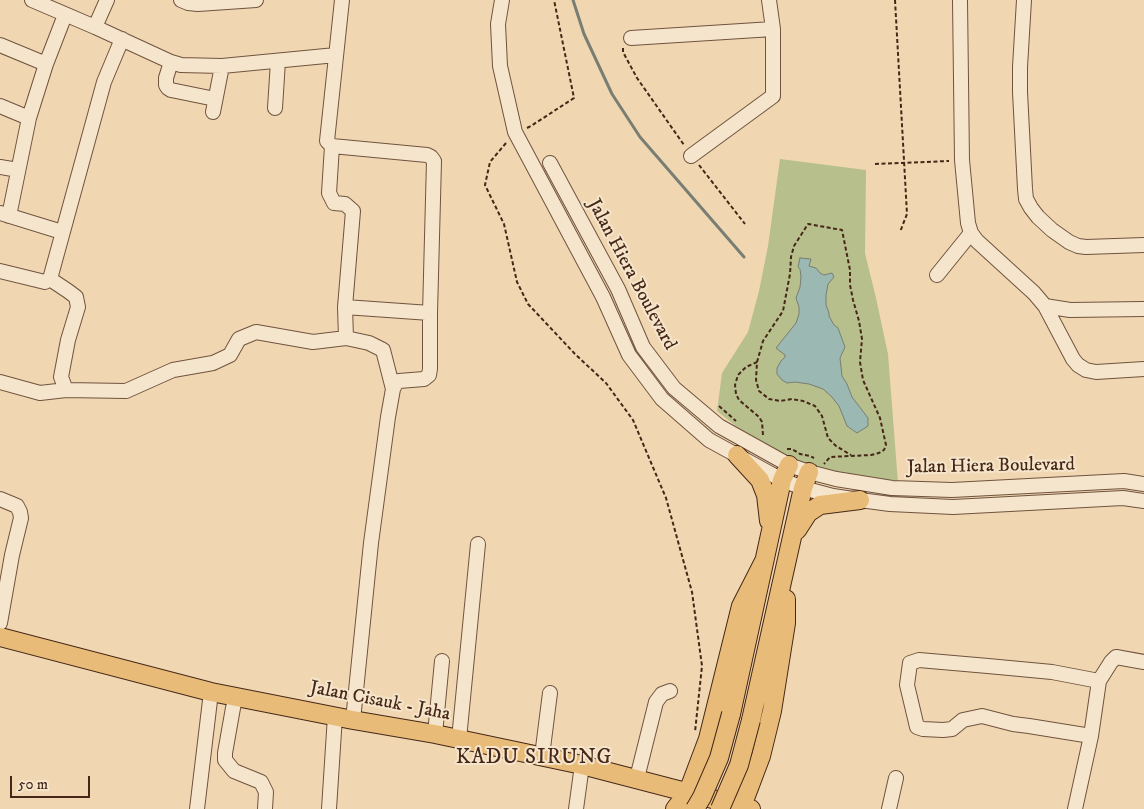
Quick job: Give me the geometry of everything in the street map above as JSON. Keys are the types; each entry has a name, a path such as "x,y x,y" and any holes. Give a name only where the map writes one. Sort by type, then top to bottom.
{"main road":[{"path":"737,455 760,480 766,495 771,531"},
{"path":"695,809 719,758 731,714 784,465"},
{"path":"720,809 739,765 792,538 810,473"},
{"path":"792,538 808,513 820,505 860,500"},
{"path":"675,809 688,792 701,736 741,606 764,562"},
{"path":"745,808 772,711 786,623 786,566"},
{"name":"Jalan Cisauk - Jaha","path":"0,637 211,692 582,764 745,808"},
{"path":"701,736 713,758 727,768 746,766 761,756"}],"street":[{"path":"32,0 181,65 222,66 336,55"},
{"path":"95,27 107,0"},
{"path":"180,0 198,4 256,0"},
{"path":"342,0 327,141 332,146 427,154 434,161 430,369 429,375 424,379 398,381 393,389 371,543 353,720"},
{"name":"Jalan Hiera Boulevard","path":"502,0 498,24 500,66 515,132 603,297 628,355 662,399 709,440 737,455 784,465"},
{"path":"691,156 773,96 773,29 769,0"},
{"path":"960,0 962,160 968,224 971,233 977,241 1034,293 1045,306 1073,359 1086,370 1096,372 1144,369"},
{"path":"1024,0 1020,67 1020,116 1026,199 1038,217 1052,230 1078,246 1144,245"},
{"path":"62,232 5,214 18,170 29,118 46,64 66,14"},
{"path":"631,38 773,29"},
{"path":"0,271 45,282 50,279 104,82 122,39"},
{"path":"0,46 46,64"},
{"path":"275,108 278,61"},
{"path":"171,62 166,78 168,88 214,106 222,66"},
{"path":"0,106 29,118"},
{"path":"332,146 329,193 334,202 345,204 354,211 345,307 346,338"},
{"name":"Jalan Hiera Boulevard","path":"550,163 618,289 643,346 674,388 719,426 784,465"},
{"path":"0,167 18,170"},
{"path":"937,275 971,233"},
{"path":"50,279 76,297 78,307 68,340 61,377 66,390"},
{"path":"603,297 618,289"},
{"path":"1045,306 1070,310 1144,309"},
{"path":"345,307 430,313"},
{"path":"0,382 40,393 66,390 126,391 173,370 213,363 230,354 239,339 256,332 313,342 346,338 369,343 383,350 393,389"},
{"path":"784,465 810,473"},
{"name":"Jalan Hiera Boulevard","path":"810,473 892,488 952,490 1124,481 1139,492"},
{"name":"Jalan Hiera Boulevard","path":"810,473 833,496 890,504 953,507 1103,499 1139,492"},
{"path":"0,499 17,506 21,518 0,623"},
{"path":"459,739 478,544"},
{"path":"1075,809 1091,736 1099,681 1110,662 1116,657 1144,662"},
{"path":"1091,736 1013,724 982,716 963,720 952,729 923,729 917,727 907,685 910,663 919,660 1052,672 1099,681"},
{"path":"435,734 442,661"},
{"path":"637,778 656,702 662,694 670,691"},
{"path":"197,809 211,692"},
{"path":"542,756 550,693"},
{"path":"236,696 225,760 234,771 261,782 266,792 265,809"},
{"path":"329,809 335,716"},
{"path":"576,809 582,764"},
{"path":"888,809 896,778"}],"path":[{"path":"554,0 574,98 531,126 515,132 490,162 485,185 504,224 516,282 528,304 575,354 606,383 633,420 666,498 692,592 702,666 701,736"},
{"path":"895,0 907,214 900,232"},
{"path":"631,38 626,41 623,52 637,78 691,156 745,224"},
{"path":"875,164 962,160"},
{"path":"832,466 824,464 830,457 871,455 884,450 886,445 880,418 862,380 860,362 862,339 850,285 850,270 842,230 808,224 794,246 783,310 763,341 757,362 756,380 760,391 769,399 792,399 815,406 822,416 828,438 836,446 851,455"},
{"path":"757,362 746,367 738,375 735,385 739,400 759,417 762,422 763,435"},
{"path":"719,406 740,424"},
{"path":"784,465 792,449 800,454 810,456 810,473"}],"green space":[{"path":"780,159 866,170 865,253 888,354 898,483 876,483 809,465 779,452 742,431 717,411 722,373 748,332 759,291 768,246"}],"water":[{"path":"800,258 811,259 809,266 816,268 824,275 832,273 834,277 828,284 826,305 829,316 838,328 845,347 840,358 842,376 852,397 868,418 868,426 857,433 847,426 839,406 823,389 809,384 787,383 777,374 777,368 785,355 776,348 796,323 799,314 796,298 801,277 798,267"}],"waterway":[{"path":"573,0 584,34 612,94 640,137 744,257"}],"district":[{"name":"KADU SIRUNG","path":"534,759"}]}
